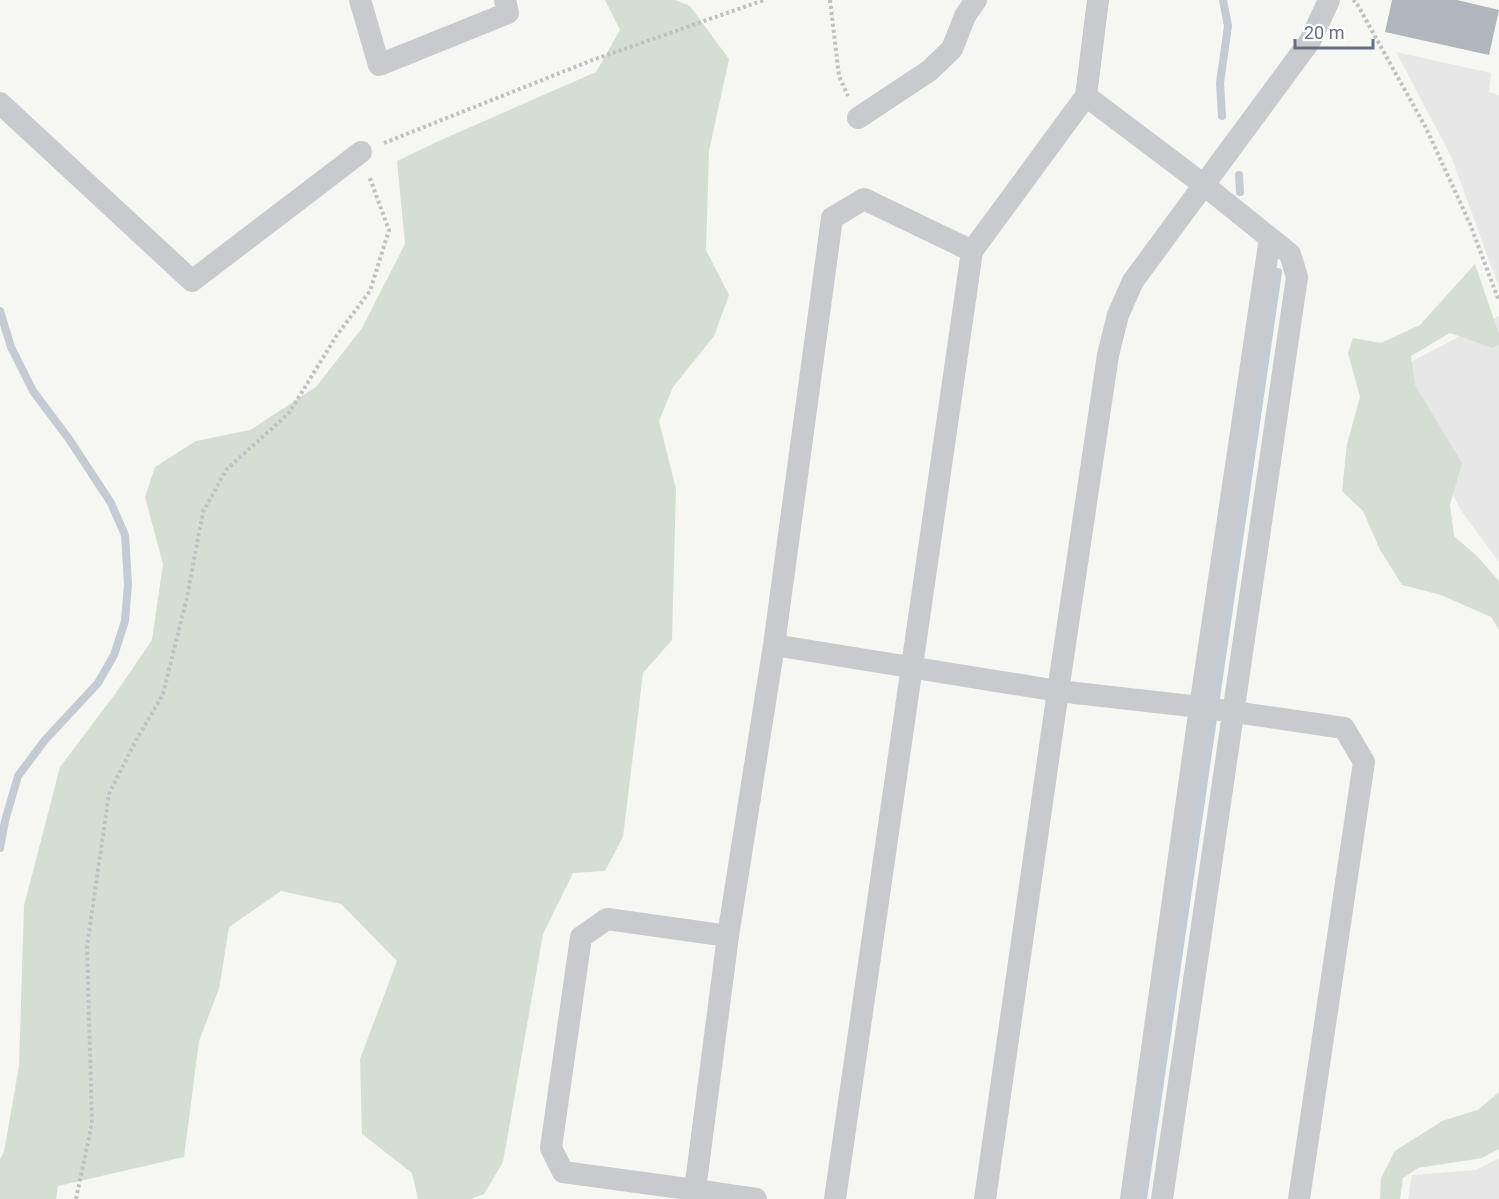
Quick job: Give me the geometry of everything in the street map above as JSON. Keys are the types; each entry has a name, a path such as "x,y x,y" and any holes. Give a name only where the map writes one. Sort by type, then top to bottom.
{"street":[{"path":"360,0 378,65 508,13 504,0"},
{"path":"858,118 929,71 952,49 964,16 976,0"},
{"path":"835,1199 972,251 1086,96 1098,0"},
{"path":"985,1199 1108,355 1118,315 1133,281 1310,41 1329,0"},
{"path":"1086,96 1204,185 1290,254 1297,278 1162,1199"},
{"path":"0,103 192,281 361,152"},
{"path":"695,1190 728,936 774,645 832,218 864,199 972,251"},
{"path":"1131,1199 1200,706 1270,238"},
{"path":"774,645 1058,690 1200,706 1344,729 1364,762 1299,1199"},
{"path":"728,936 607,919 581,937 550,1148 563,1172 756,1199"}],"path":[{"path":"76,1199 92,1123 87,946 109,794 163,694 187,597 203,512 226,470 290,413 337,335 370,291 389,230 361,152 590,61 764,0"},
{"path":"830,0 839,76 858,118"},
{"path":"1353,0 1426,128 1470,224 1499,301"}],"shaded area":[{"path":"605,0 675,0 690,6 729,59 709,151 706,250 729,295 714,336 673,387 659,421 676,489 672,640 643,673 623,837 605,871 573,873 543,934 503,1162 484,1194 471,1199 418,1199 412,1173 362,1134 360,1059 397,961 341,904 281,891 229,927 219,989 199,1041 184,1157 58,1186 56,1199 0,1199 0,1159 4,1152 19,1066 24,906 60,767 152,640 163,564 145,497 155,467 196,441 250,430 316,387 362,328 405,244 397,161 596,72 620,30"},
{"path":"1396,52 1491,73 1489,92 1499,95 1499,287 1451,156"},
{"path":"1475,264 1499,334 1499,344 1493,348 1450,333 1411,356 1415,385 1462,463 1450,505 1454,536 1478,557 1499,581 1499,630 1491,617 1441,595 1402,585 1380,550 1363,511 1342,491 1347,444 1360,397 1348,353 1353,338 1381,343 1420,325"},
{"path":"1499,316 1499,562 1460,509 1393,371"},
{"path":"1499,1092 1499,1149 1482,1158 1418,1168 1403,1178 1400,1199 1380,1199 1381,1178 1395,1151 1442,1121 1478,1110"},
{"path":"1499,1158 1499,1199 1408,1199 1412,1175 1476,1170"}],"building":[{"path":"1392,0 1457,0 1499,10 1489,55 1385,32"}],"waterway":[{"path":"1222,116 1220,83 1228,26 1223,0"},
{"path":"1239,175 1240,192"},
{"path":"1143,1199 1278,272"},
{"path":"0,311 11,347 33,391 69,439 111,503 125,535 128,584 125,621 114,655 98,683 45,740 18,776 0,848"}]}
